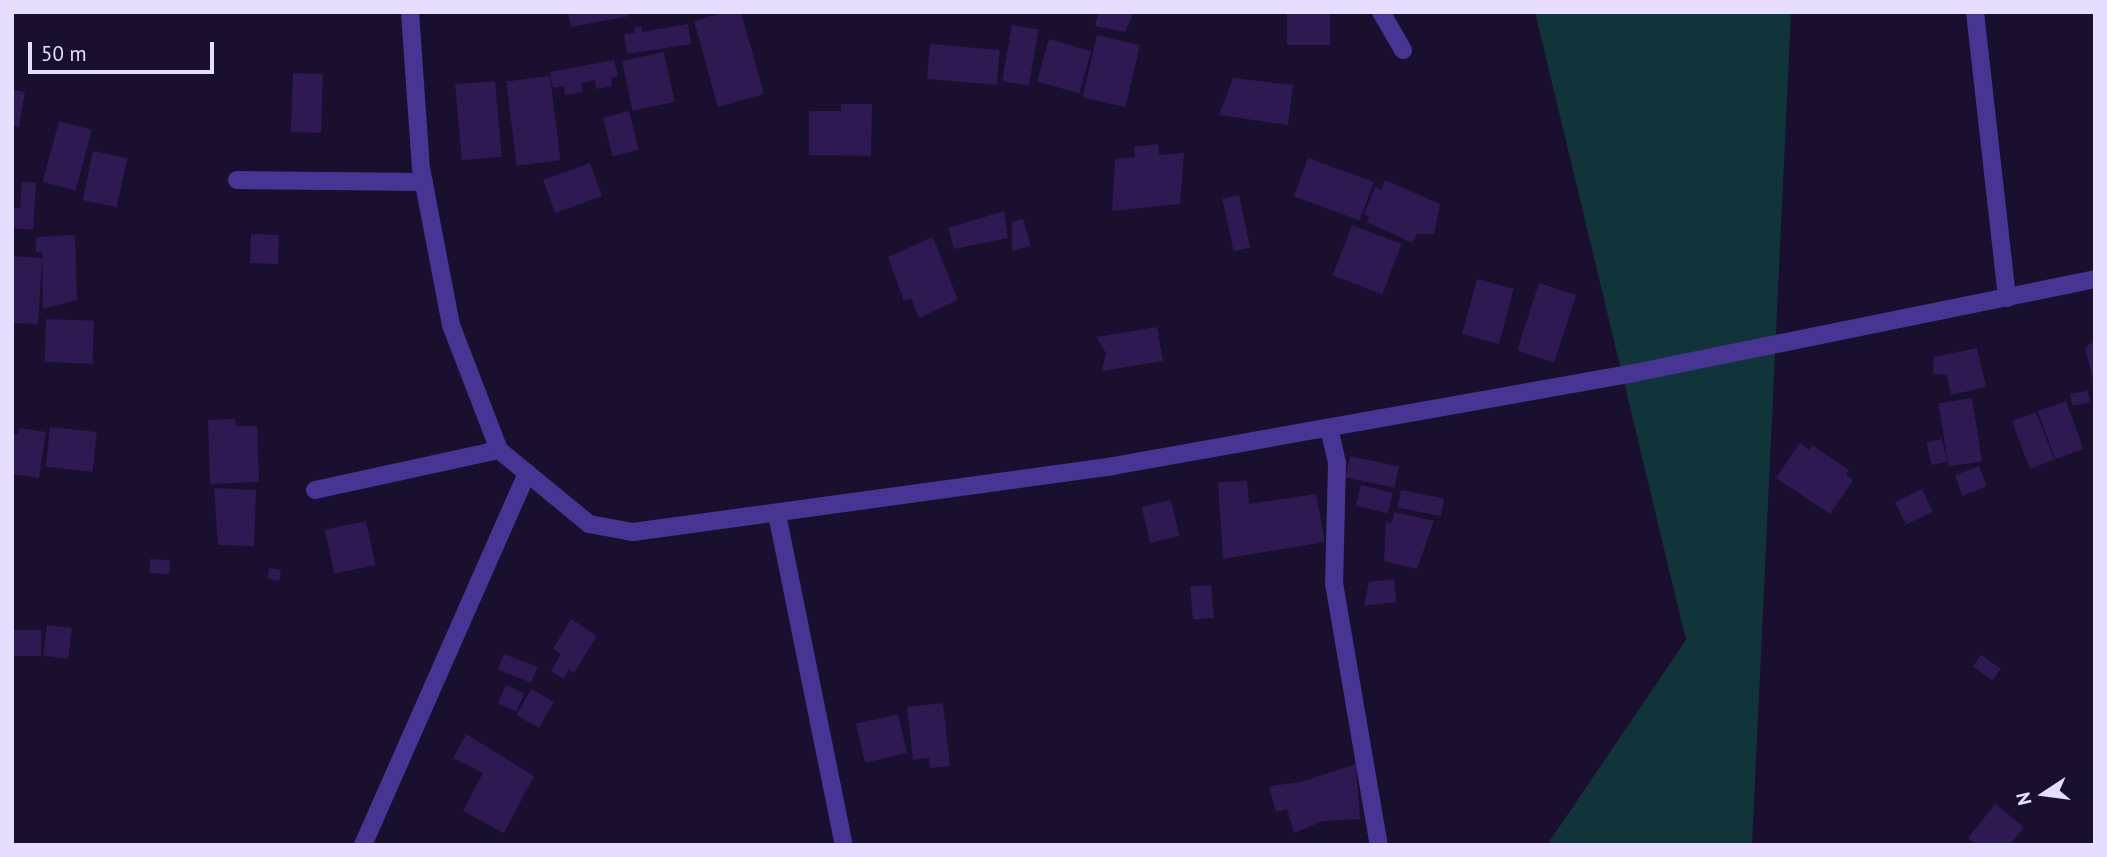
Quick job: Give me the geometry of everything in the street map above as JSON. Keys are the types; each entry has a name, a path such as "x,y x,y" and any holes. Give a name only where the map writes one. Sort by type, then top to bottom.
{"street":[{"path":"410,12 424,182 451,325 499,450 527,473 553,500 589,524 634,532 777,514 1329,428 2095,279"},
{"path":"1381,12 1404,50"},
{"path":"1975,12 2007,298"},
{"path":"237,180 424,182"},
{"path":"1329,428 1336,463 1334,583 1379,845"},
{"path":"315,490 499,450"},
{"path":"363,845 527,473"},
{"path":"777,514 844,845"}],"green space":[{"path":"1535,12 1791,12 1752,845 1547,845 1686,640"}],"building":[{"path":"568,12 628,12 629,16 571,27"},
{"path":"726,12 741,12 764,94 718,107 694,21"},
{"path":"1098,12 1134,12 1125,32 1095,26"},
{"path":"1287,12 1330,12 1330,45 1287,45"},
{"path":"688,24 691,44 627,54 624,34 635,33 634,27 641,26 642,32"},
{"path":"1012,25 1039,30 1029,86 1002,81"},
{"path":"1097,35 1140,45 1125,107 1083,97"},
{"path":"1049,39 1091,51 1079,93 1037,81"},
{"path":"930,44 1000,50 997,85 927,79"},
{"path":"664,52 675,102 633,111 622,61"},
{"path":"614,60 618,76 611,78 612,86 596,89 595,80 581,83 583,92 565,95 564,86 553,88 550,72"},
{"path":"293,73 323,74 321,133 291,132"},
{"path":"550,76 560,160 517,166 506,81"},
{"path":"1233,78 1293,85 1288,125 1219,115"},
{"path":"495,81 502,157 462,160 455,84"},
{"path":"12,89 25,92 19,127 12,126"},
{"path":"841,104 872,104 871,156 809,155 809,111 841,111"},
{"path":"629,111 639,150 612,156 603,118"},
{"path":"59,121 92,130 76,191 43,182"},
{"path":"1158,144 1159,155 1184,153 1180,204 1112,211 1115,159 1135,157 1134,147"},
{"path":"93,151 127,158 117,207 83,200"},
{"path":"1308,158 1374,182 1360,220 1294,197"},
{"path":"590,163 602,196 555,213 543,180"},
{"path":"1385,180 1440,204 1434,234 1417,234 1413,243 1367,222 1369,217 1364,214 1375,187 1381,190"},
{"path":"22,182 36,183 33,230 12,228 12,207 20,208"},
{"path":"1239,195 1250,248 1234,251 1222,199"},
{"path":"1004,211 1008,238 954,249 948,228"},
{"path":"1023,219 1031,246 1012,251 1012,222"},
{"path":"1352,225 1401,244 1382,294 1333,275"},
{"path":"251,234 279,235 278,264 250,263"},
{"path":"75,235 77,300 43,309 42,252 36,252 36,237"},
{"path":"933,237 958,300 919,318 911,298 904,301 888,257"},
{"path":"12,256 42,258 38,324 12,323"},
{"path":"1477,279 1514,289 1499,344 1462,334"},
{"path":"1539,283 1576,295 1554,363 1517,351"},
{"path":"46,319 94,321 92,364 44,362"},
{"path":"1157,327 1163,361 1102,371 1106,353 1096,337"},
{"path":"2095,341 2095,384 2094,384 2085,347"},
{"path":"1977,348 1986,387 1951,395 1947,375 1933,374 1934,357"},
{"path":"2088,391 2090,403 2072,406 2070,394"},
{"path":"1972,398 1982,461 1948,467 1938,403"},
{"path":"2066,401 2083,449 2055,459 2038,411"},
{"path":"2036,412 2054,460 2030,469 2012,421"},
{"path":"235,419 236,426 257,426 259,482 210,484 208,420"},
{"path":"50,427 97,432 93,472 46,467"},
{"path":"19,428 46,432 39,478 12,474 12,433 18,434"},
{"path":"1942,439 1947,461 1932,465 1926,443"},
{"path":"1800,443 1809,450 1812,445 1849,470 1846,475 1853,480 1830,514 1776,478"},
{"path":"1350,456 1399,466 1394,488 1345,478"},
{"path":"1979,466 1987,487 1963,496 1955,475"},
{"path":"1247,481 1249,504 1316,494 1325,542 1223,559 1218,482"},
{"path":"1361,485 1393,493 1388,513 1356,505"},
{"path":"214,488 256,490 254,546 218,545"},
{"path":"1922,489 1933,511 1906,525 1895,502"},
{"path":"1401,490 1444,498 1441,516 1398,508"},
{"path":"1171,500 1179,536 1150,543 1142,507"},
{"path":"1394,512 1434,521 1417,569 1384,561 1386,522 1392,523"},
{"path":"366,521 375,565 334,574 325,530"},
{"path":"150,559 170,560 169,574 149,573"},
{"path":"269,568 281,570 279,581 267,579"},
{"path":"1394,579 1396,602 1364,606 1369,582"},
{"path":"1211,585 1214,618 1193,620 1190,587"},
{"path":"571,619 597,636 574,673 569,670 563,679 551,671 561,654 553,649"},
{"path":"47,625 72,628 68,659 43,656"},
{"path":"12,630 41,630 41,656 12,656"},
{"path":"504,654 538,667 532,683 498,670"},
{"path":"1981,655 2001,669 1993,680 1973,666"},
{"path":"506,685 524,693 516,711 498,703"},
{"path":"531,689 554,702 539,728 516,715"},
{"path":"943,703 950,766 930,768 929,758 913,760 907,707"},
{"path":"898,714 907,753 865,763 856,724"},
{"path":"466,734 534,776 504,833 463,811 483,773 453,758"},
{"path":"1356,764 1360,819 1323,821 1294,833 1287,809 1276,812 1269,786 1301,782"},
{"path":"1995,804 2024,827 2010,845 1977,845 1968,838"}]}
